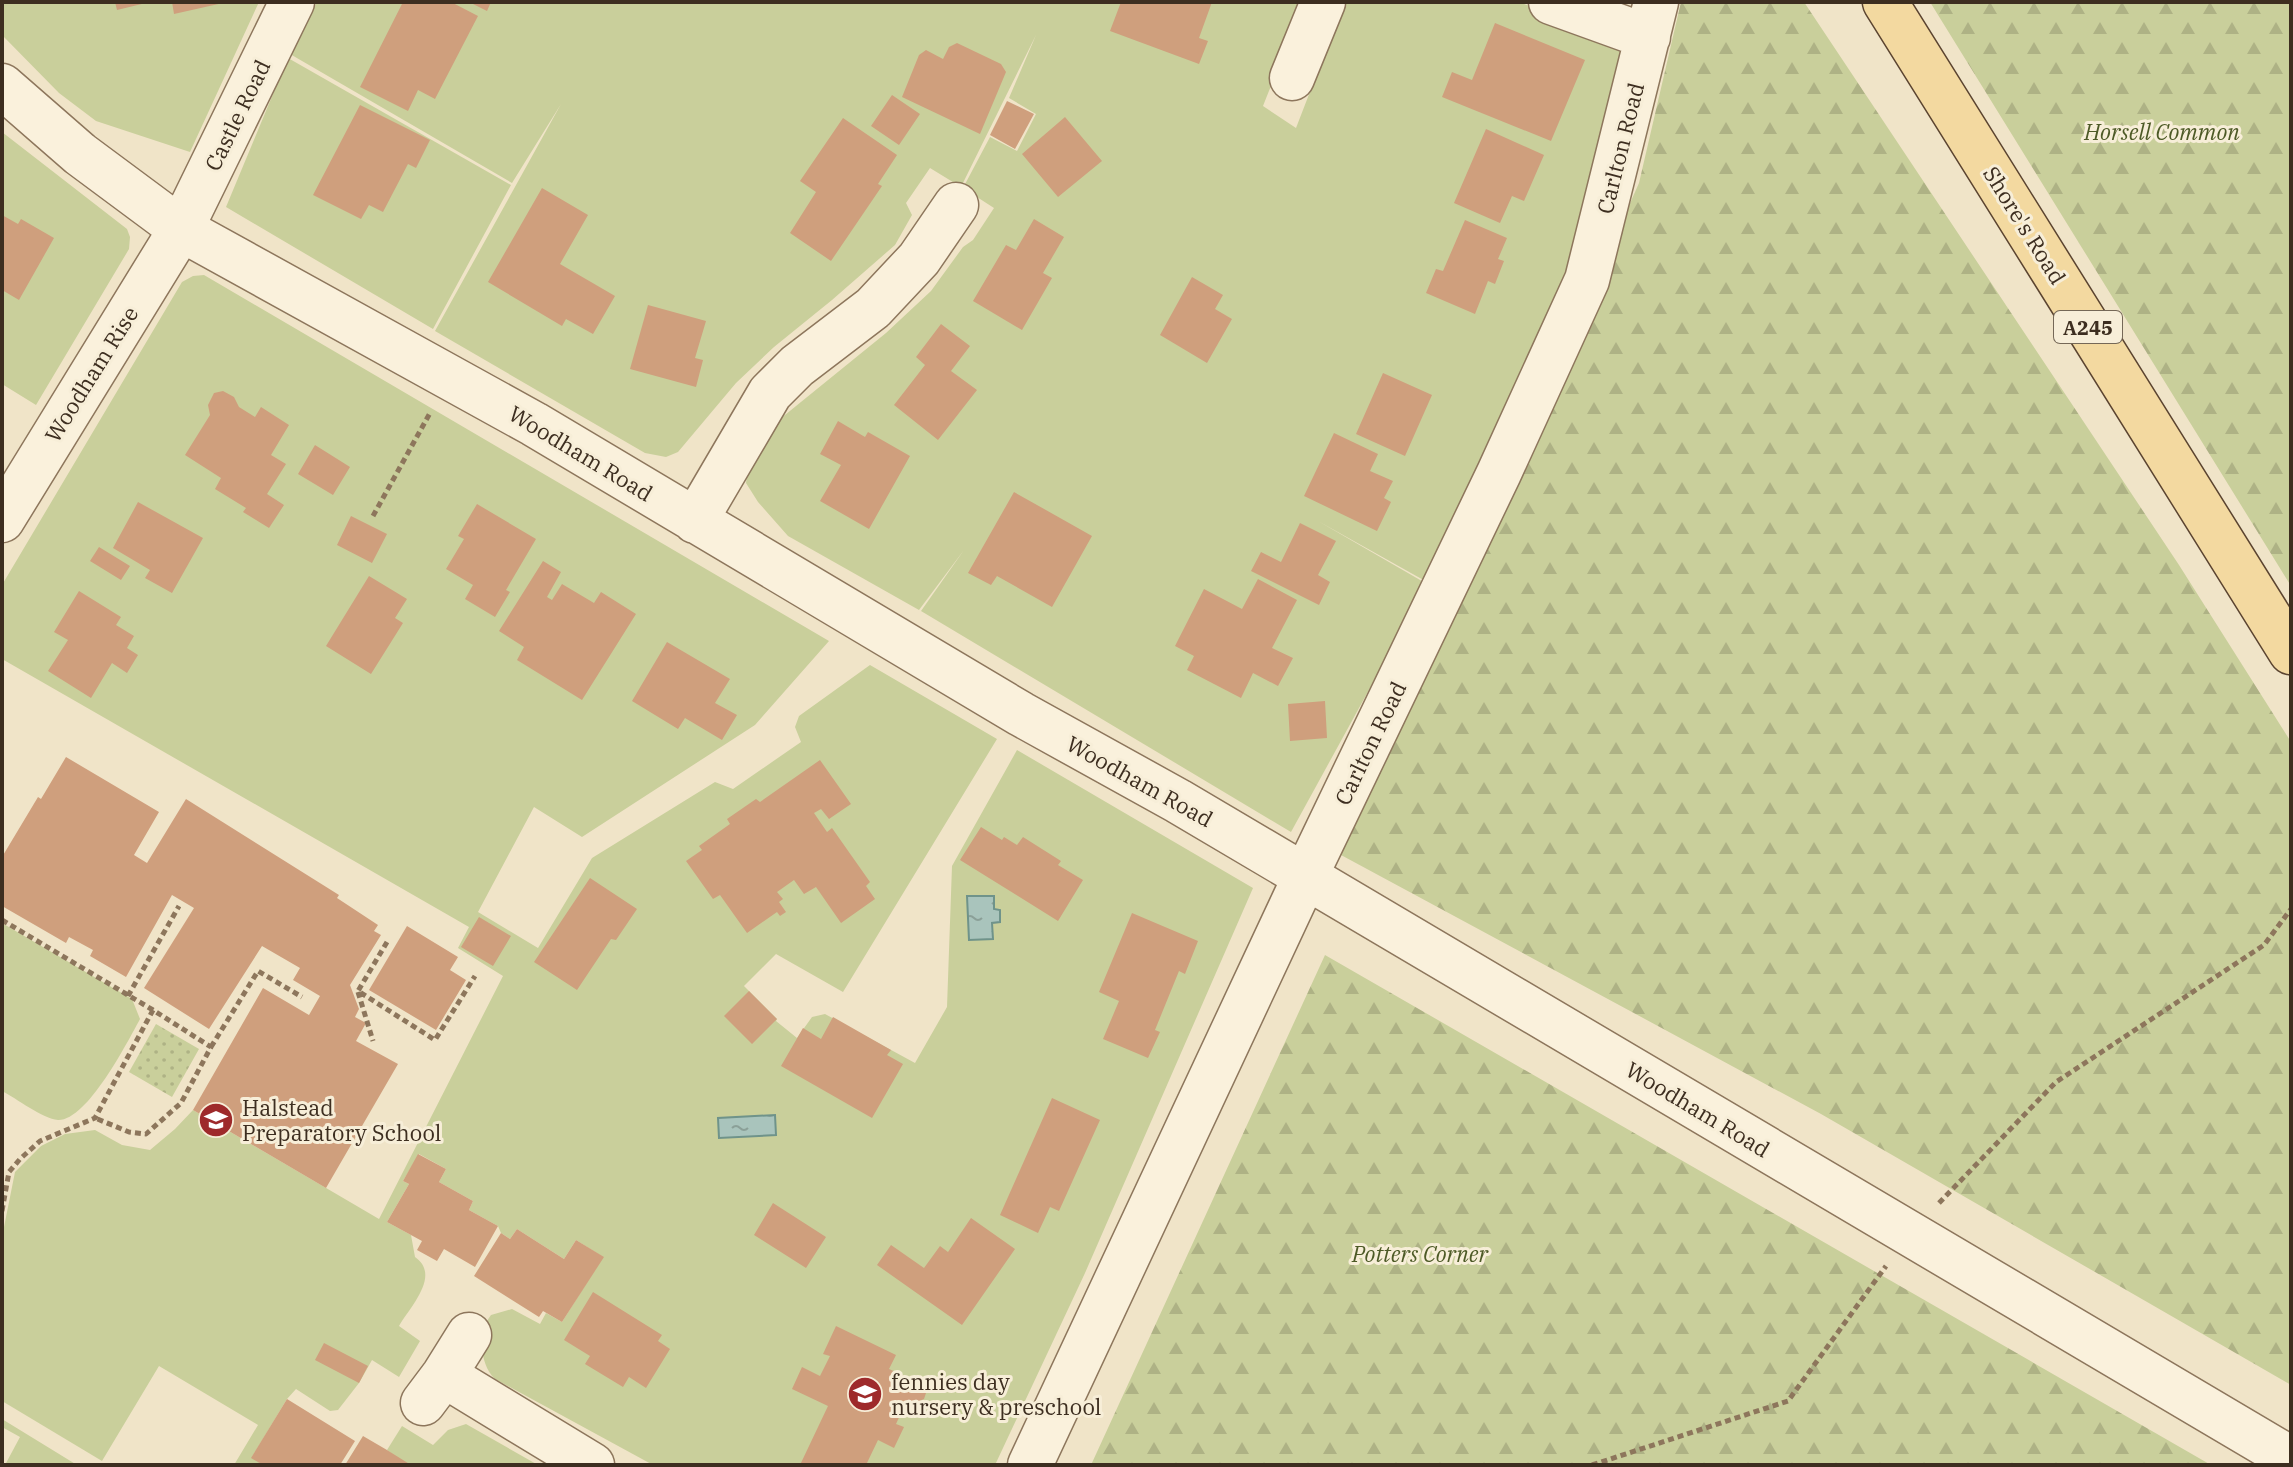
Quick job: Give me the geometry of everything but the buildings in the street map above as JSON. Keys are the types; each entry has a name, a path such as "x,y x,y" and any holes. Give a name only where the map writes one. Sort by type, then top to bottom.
{"main road":[{"name":"Shore's Road","path":"1885,2 2291,652"}],"street":[{"name":"Castle Road","path":"181,229 292,2"},
{"path":"1292,78 1323,2"},
{"path":"1551,2 1652,19"},
{"name":"Carlton Road","path":"1030,1465 1305,877 1499,473 1587,280 1652,19"},
{"name":"Woodham Road","path":"2,86 80,154 181,229 534,424 1021,714 1178,801 2291,1459"},
{"path":"695,521 770,393 797,366 873,308 919,259 956,205"},
{"name":"Woodham Rise","path":"2,520 181,229"},
{"path":"469,1335 434,1389 592,1465"}],"path":[{"path":"373,516 423,425 453,379"},
{"path":"128,996 179,906"},
{"path":"2,920 211,1047"},
{"path":"373,1041 358,991 387,942"},
{"path":"95,1118 129,1132 146,1134 181,1103 258,971 302,997"},
{"path":"358,991 435,1040 475,976"},
{"path":"2,1211 9,1172 20,1159 40,1141 95,1118 153,1010"}],"green space":[{"path":"2,2 259,2 190,152 96,121 59,93 2,35"},
{"path":"317,2 1304,2 1263,106 1296,128 1341,2 1519,2 1630,44 1573,261 1427,582 1318,521 1427,584 1291,832 921,611 964,550 919,610 788,536 746,483 749,461 780,419 886,333 931,291 963,247 973,240 994,208 963,188 990,137 1017,151 1036,114 1009,98 1036,35 961,187 930,168 906,203 912,215 895,245 774,347 736,383 678,452 666,457 645,453 435,331 561,104 512,183 290,54"},
{"path":"1681,2 1804,2 2179,565 2291,742 2291,1385 1821,1114 1341,855 1639,183"},
{"name":"Horsell Common","path":"1930,2 2291,2 2291,586"},
{"path":"288,58 511,185 433,329 226,207"},
{"path":"2,132 127,229 130,237 129,249 36,405 2,384"},
{"path":"204,275 829,641 755,725 582,837 534,807 478,912 538,948 592,858 715,782 733,789 801,742 795,727 799,716 870,665 997,739 843,992 776,954 744,986 776,1021 797,1038 812,1017 825,1014 915,1063 947,1007 952,866 1017,750 1253,888 1085,1273 995,1465 653,1465 495,1379 483,1356 482,1338 491,1315 512,1309 540,1324 546,1313 562,1322 603,1257 576,1240 564,1259 517,1229 510,1239 501,1233 498,1226 469,1210 473,1201 439,1182 446,1169 419,1154 403,1181 409,1184 387,1222 411,1235 415,1257 425,1273 421,1291 399,1326 420,1341 399,1377 372,1360 338,1410 330,1411 296,1389 252,1457 263,1465 234,1465 258,1425 159,1366 102,1461 2,1401 2,1237 15,1172 41,1146 65,1134 95,1130 122,1145 150,1150 193,1110 379,1219 503,976 458,948 469,927 2,659 2,585 182,282"},
{"path":"2,923 132,999 140,1019 105,1079 81,1108 69,1117 52,1119 2,1091"},
{"name":"Potters Corner","path":"1325,955 2211,1465 1091,1465"},
{"path":"156,1024 199,1049 172,1097 129,1072"},
{"path":"2,1419 77,1465 5,1465 20,1437 2,1427"},
{"path":"466,1424 538,1465 407,1465 387,1450 402,1426 433,1445 448,1430"}],"water":[{"path":"967,896 994,896 994,909 1000,910 1000,922 992,923 993,939 969,940"},
{"path":"775,1115 776,1135 719,1138 718,1118"}],"place":[{"name":"Halstead Preparatory School","path":"216,1120"},
{"name":"fennies day nursery & preschool","path":"865,1394"}]}
